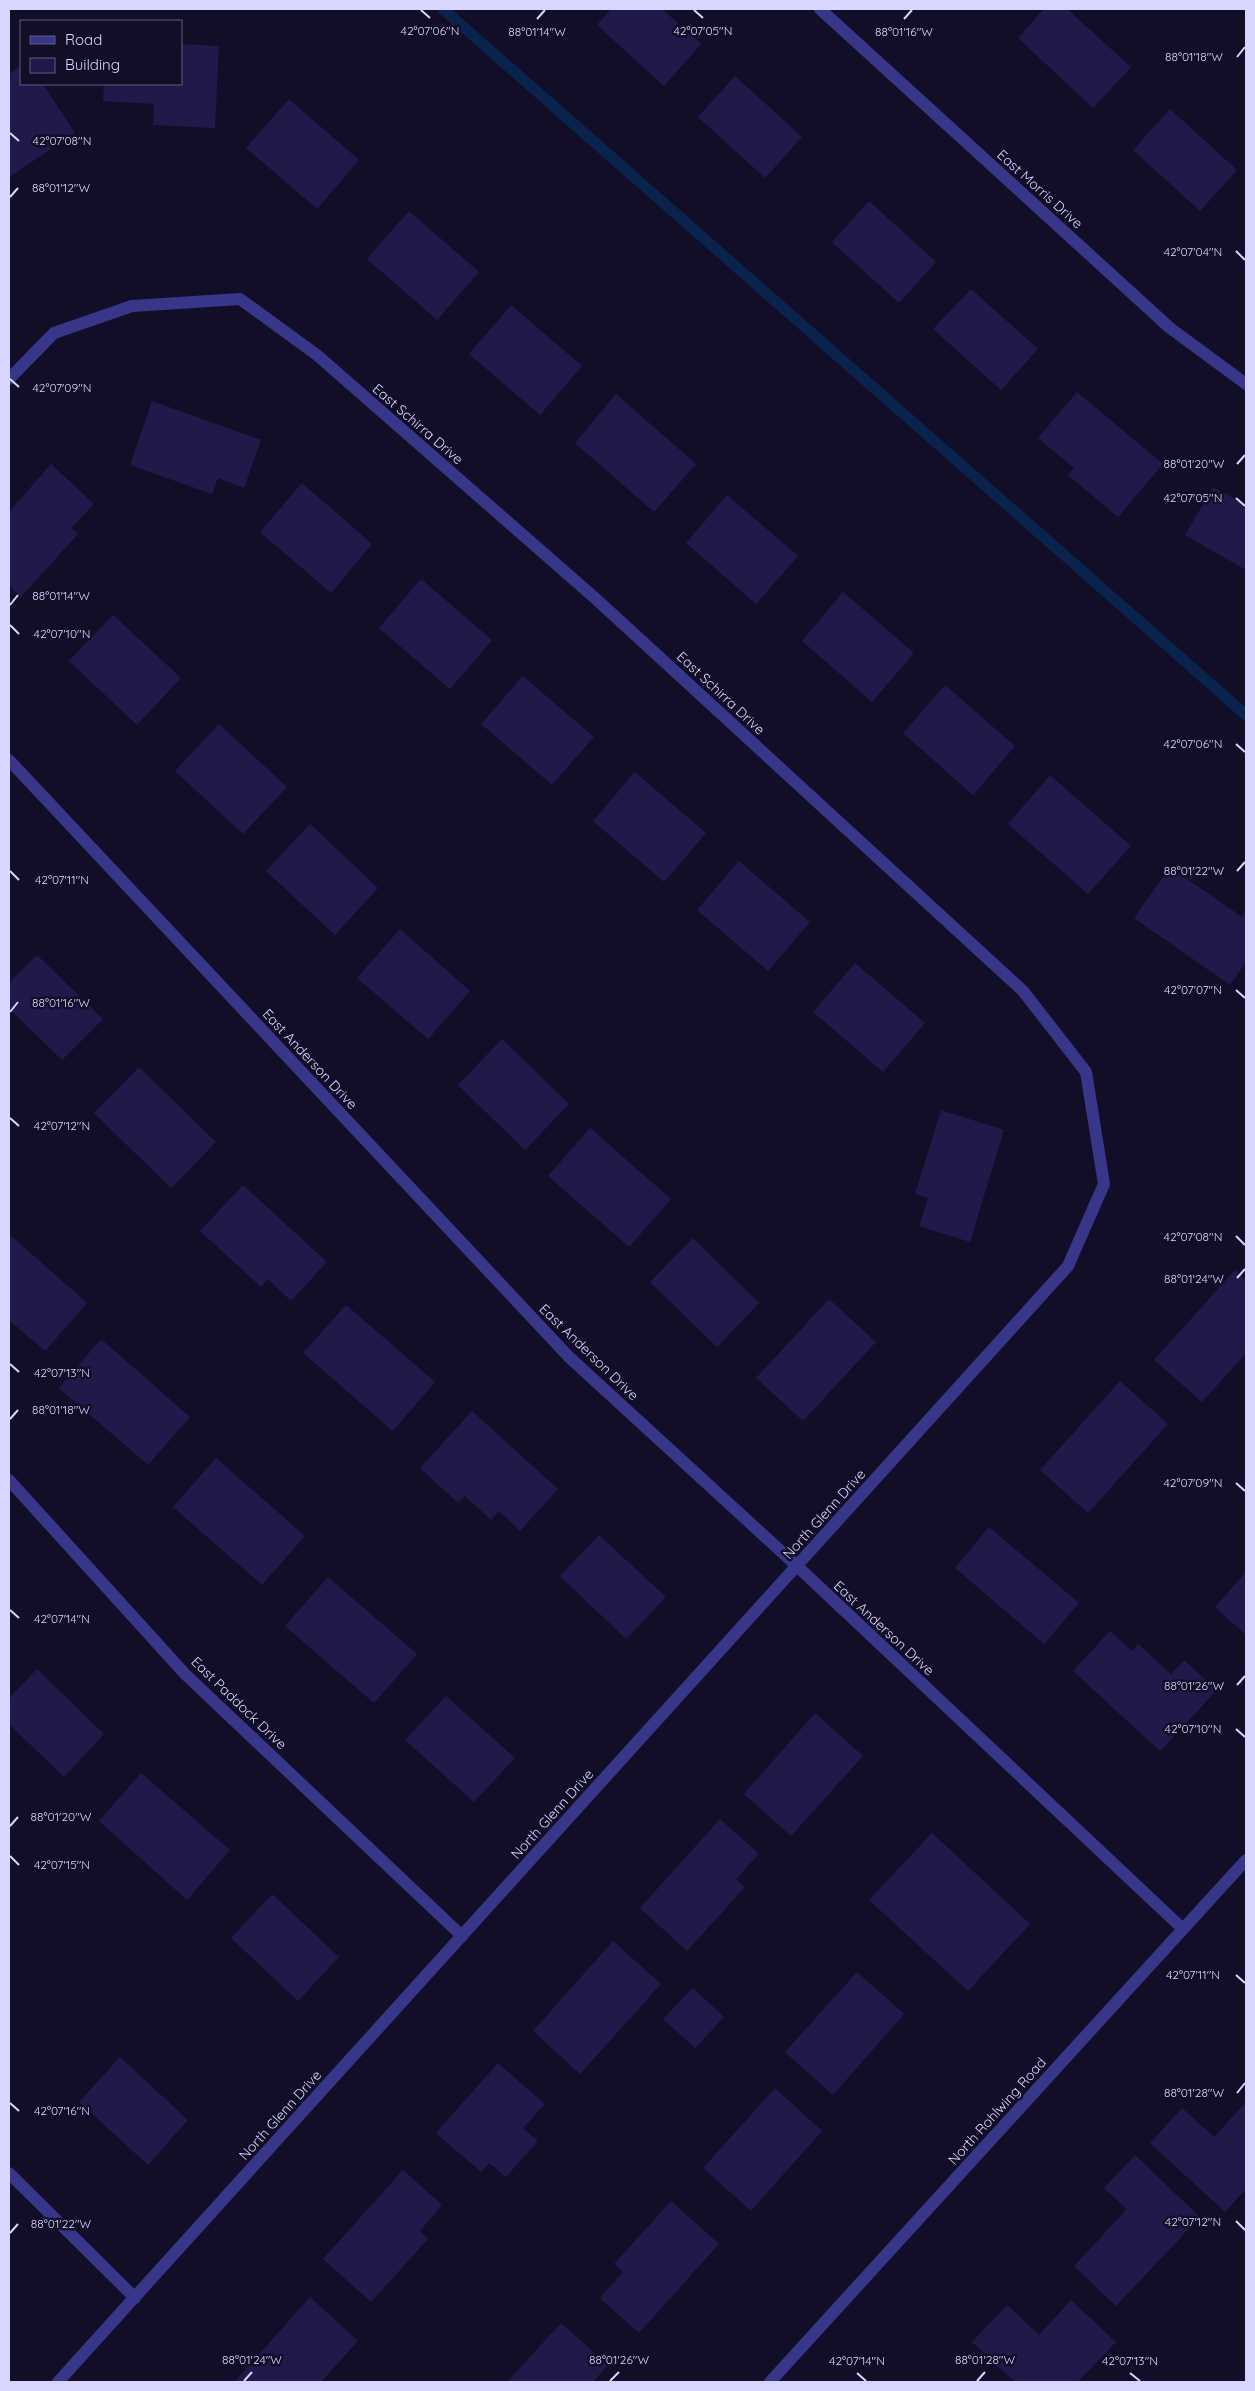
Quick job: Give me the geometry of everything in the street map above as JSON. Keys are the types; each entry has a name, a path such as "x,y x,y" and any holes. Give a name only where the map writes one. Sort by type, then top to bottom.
{"street":[{"name":"East Morris Drive","path":"820,9 1170,328 1246,384"},
{"name":"East Schirra Drive","path":"9,379 54,333 132,306 240,299 317,355 596,599 1023,992 1086,1072 1104,1184 1068,1266"},
{"name":"East Anderson Drive","path":"9,760 569,1357 797,1566 1183,1929"},
{"name":"North Glenn Drive","path":"58,2382 1068,1266"},
{"name":"East Paddock Drive","path":"9,1480 186,1674 462,1936"},
{"name":"North Rohlwing Road","path":"770,2382 1246,1860"},
{"path":"9,2173 135,2298"}],"building":[{"path":"611,9 662,9 701,44 664,86 597,25"},
{"path":"1044,9 1067,9 1131,67 1093,108 1018,38"},
{"path":"182,44 219,46 215,128 153,125 154,104 103,101 104,85 182,85"},
{"path":"20,67 20,85 44,85 75,133 9,177 9,74"},
{"path":"735,76 802,137 765,178 698,117"},
{"path":"289,99 359,160 317,209 246,148"},
{"path":"1170,109 1237,170 1200,211 1133,150"},
{"path":"869,201 936,262 899,303 832,242"},
{"path":"409,211 479,272 437,320 367,259"},
{"path":"971,289 1038,349 1001,390 933,329"},
{"path":"511,305 582,366 540,415 469,354"},
{"path":"1077,392 1163,464 1118,517 1068,475 1074,468 1038,438"},
{"path":"616,394 696,464 654,512 575,443"},
{"path":"152,401 261,440 244,488 218,478 212,494 130,465"},
{"path":"51,464 94,504 71,528 78,534 21,597 9,585 9,512"},
{"path":"302,483 372,544 331,593 260,532"},
{"path":"1213,487 1246,505 1246,570 1185,535"},
{"path":"727,495 798,556 756,604 686,543"},
{"path":"421,579 492,640 450,689 379,628"},
{"path":"843,592 914,653 872,702 802,641"},
{"path":"113,615 181,678 137,725 69,661"},
{"path":"523,676 594,737 552,785 481,724"},
{"path":"945,685 1015,746 973,795 903,733"},
{"path":"219,724 287,787 243,834 175,771"},
{"path":"635,772 706,833 664,882 593,821"},
{"path":"1050,775 1131,846 1088,894 1008,824"},
{"path":"310,824 378,888 335,935 266,871"},
{"path":"739,861 810,922 768,971 697,910"},
{"path":"1170,867 1242,917 1246,911 1246,962 1230,985 1134,918"},
{"path":"400,929 470,991 428,1039 357,978"},
{"path":"37,955 103,1019 62,1060 9,1008 9,983"},
{"path":"855,963 925,1023 883,1072 813,1012"},
{"path":"502,1039 569,1104 525,1150 458,1085"},
{"path":"139,1067 216,1142 171,1188 94,1113"},
{"path":"941,1110 1004,1130 970,1242 919,1226 928,1198 915,1194"},
{"path":"590,1128 671,1199 629,1247 548,1176"},
{"path":"243,1185 327,1262 291,1301 268,1279 261,1287 200,1231"},
{"path":"9,1234 87,1303 45,1351 9,1320"},
{"path":"693,1238 759,1303 717,1347 650,1282"},
{"path":"1235,1270 1246,1280 1246,1353 1202,1402 1154,1360"},
{"path":"829,1299 876,1342 803,1421 756,1378"},
{"path":"346,1305 435,1382 393,1431 303,1353"},
{"path":"101,1339 190,1417 148,1465 59,1388"},
{"path":"1120,1381 1168,1424 1088,1513 1040,1470"},
{"path":"472,1411 558,1489 520,1531 499,1511 491,1520 465,1496 458,1503 420,1468"},
{"path":"216,1458 305,1536 262,1585 173,1507"},
{"path":"989,1527 1079,1603 1044,1644 955,1568"},
{"path":"599,1535 666,1597 626,1639 560,1576"},
{"path":"1246,1572 1246,1635 1215,1607"},
{"path":"328,1577 417,1654 374,1703 285,1626"},
{"path":"1110,1631 1132,1651 1138,1644 1171,1674 1184,1660 1217,1690 1160,1751 1073,1671"},
{"path":"37,1669 104,1734 64,1777 9,1724 9,1698"},
{"path":"446,1696 515,1758 474,1802 405,1740"},
{"path":"815,1713 863,1756 791,1836 744,1794"},
{"path":"141,1773 230,1850 187,1900 99,1821"},
{"path":"720,1819 759,1854 736,1879 745,1887 687,1951 640,1908"},
{"path":"932,1833 1030,1924 968,1991 869,1900"},
{"path":"272,1894 339,1957 298,2001 231,1938"},
{"path":"613,1941 661,1984 580,2074 533,2031"},
{"path":"857,1972 904,2014 833,2095 785,2052"},
{"path":"693,1988 724,2017 695,2048 663,2019"},
{"path":"120,2057 188,2120 148,2165 79,2102"},
{"path":"498,2063 545,2104 523,2128 538,2141 506,2177 489,2163 481,2172 436,2133"},
{"path":"775,2088 822,2131 751,2211 703,2168"},
{"path":"1246,2102 1246,2189 1225,2212 1150,2143 1182,2108 1214,2137"},
{"path":"1135,2155 1200,2217 1116,2306 1074,2266 1127,2209 1104,2188"},
{"path":"403,2170 442,2205 420,2231 428,2239 371,2302 323,2259"},
{"path":"671,2201 719,2244 639,2333 600,2298 623,2272 614,2264"},
{"path":"310,2297 358,2341 321,2382 234,2382"},
{"path":"1071,2300 1116,2342 1078,2382 1015,2382 972,2342 1007,2305 1039,2335"},
{"path":"561,2323 608,2365 593,2382 507,2382"}],"waterway":[{"path":"443,9 1246,715"}]}
